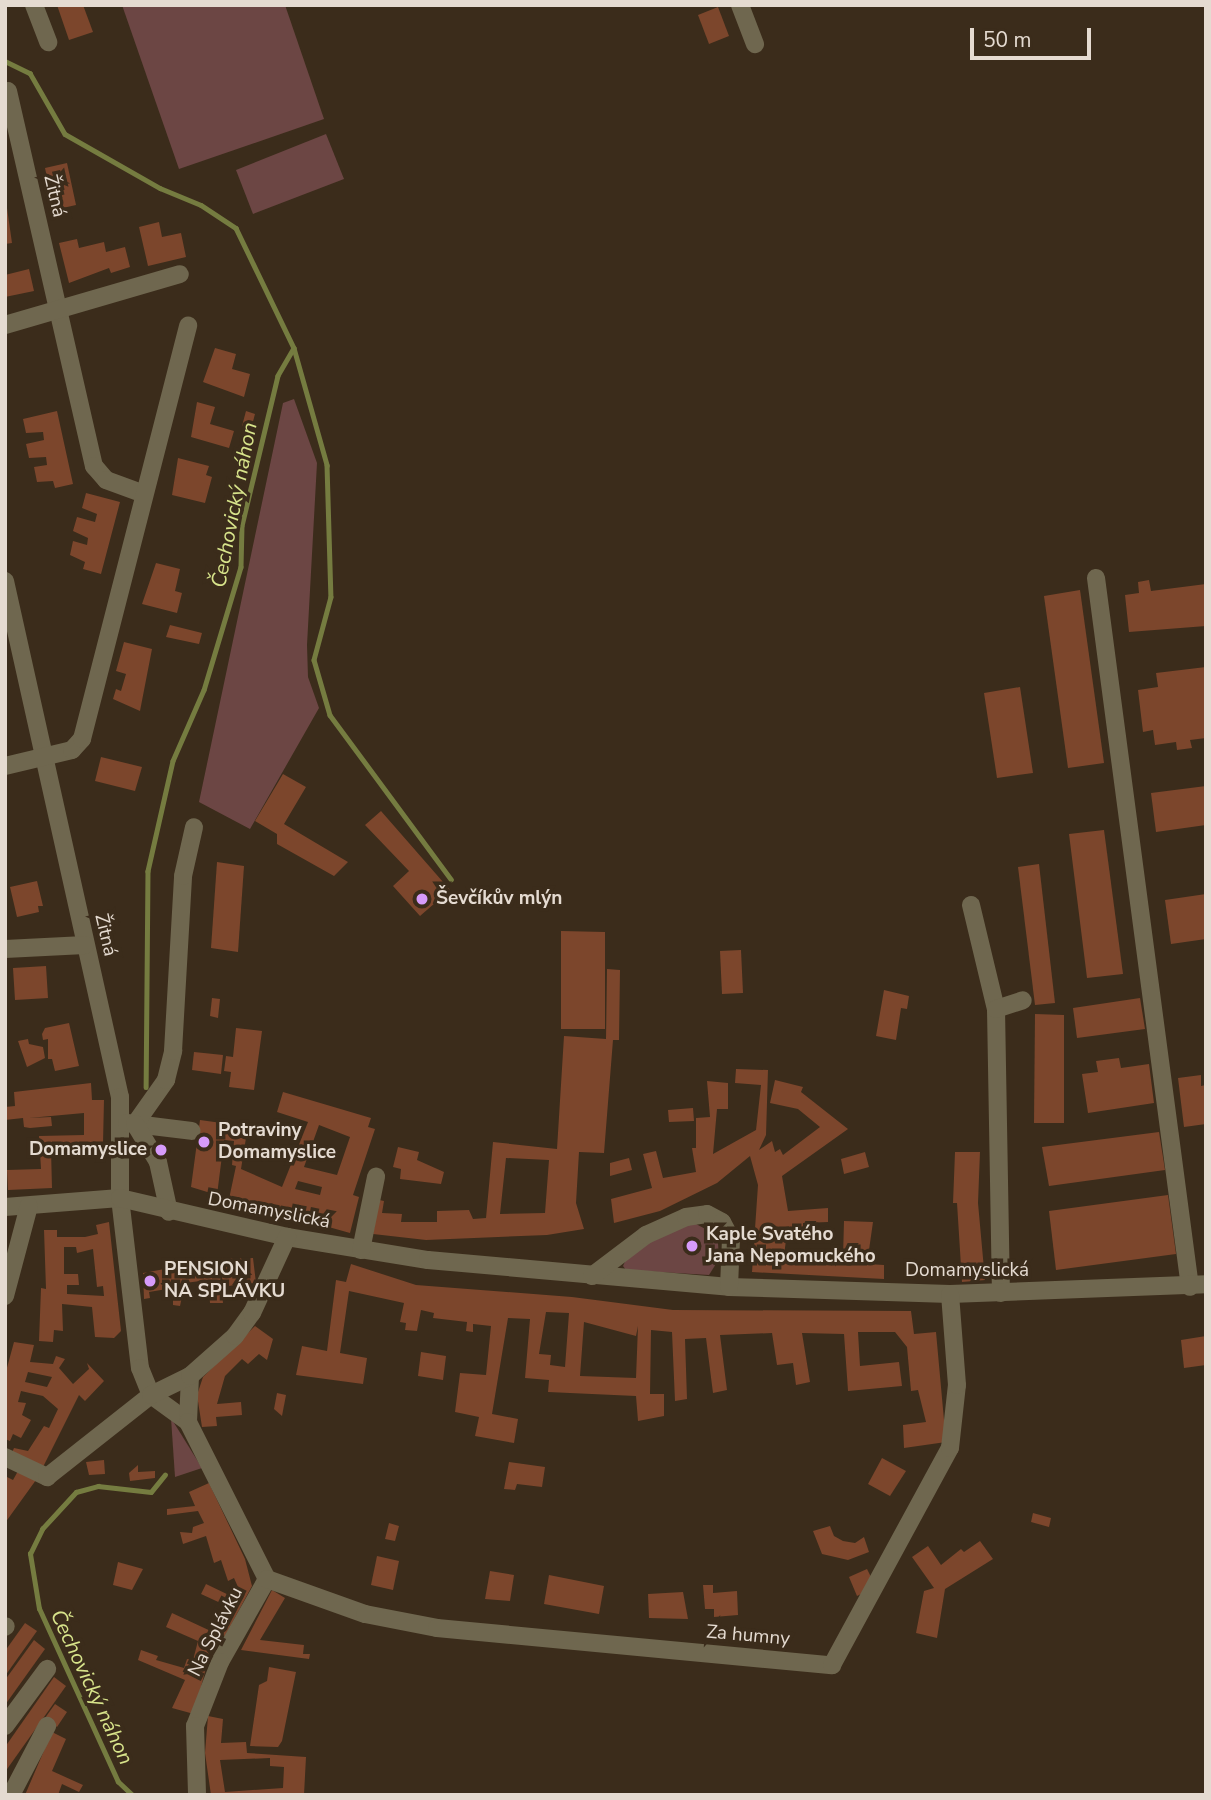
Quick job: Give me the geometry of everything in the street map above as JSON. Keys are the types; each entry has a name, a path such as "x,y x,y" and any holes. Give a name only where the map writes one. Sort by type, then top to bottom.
{"street":[{"path":"34,5 48,43"},
{"path":"740,5 755,44"},
{"name":"Žitná","path":"8,91 94,466 106,480 144,494"},
{"path":"5,325 180,274"},
{"path":"5,766 72,750 82,739 188,326"},
{"path":"1096,578 1198,1285"},
{"name":"Žitná","path":"5,581 46,757 85,945 128,1123 120,1198"},
{"path":"128,1123 166,1080 173,1051 183,876 194,827"},
{"path":"971,905 996,1009 1001,1293"},
{"path":"5,949 85,945"},
{"path":"996,1009 1023,1000"},
{"path":"128,1123 192,1131"},
{"name":"Žitná","path":"128,1123 152,1151 164,1178 169,1212"},
{"path":"361,1250 376,1177"},
{"path":"120,1198 140,1368 151,1395"},
{"name":"Domamyslická","path":"5,1208 120,1198 169,1212 361,1250 592,1276 729,1287 950,1294 1198,1285"},
{"path":"5,1296 29,1206"},
{"path":"592,1276 646,1235 686,1217 707,1214 722,1223 731,1238 729,1287"},
{"path":"5,1457 47,1477 151,1395 190,1376 235,1336 252,1313 287,1237"},
{"name":"Za humny","path":"267,1579 365,1614 437,1628 832,1665 950,1448 956,1429 957,1385 950,1294"},
{"name":"Na Splávku","path":"188,1422 190,1376"},
{"name":"Na Splávku","path":"151,1395 188,1422 267,1579 220,1662 195,1726 197,1795"},
{"path":"5,1726 47,1669"},
{"path":"11,1795 47,1726"}],"shaded area":[{"path":"122,5 285,5 324,119 179,169"},
{"path":"326,134 344,179 253,214 236,170"},
{"path":"294,399 317,463 307,645 308,677 319,708 250,829 199,802 283,403"},
{"path":"696,1224 711,1232 718,1243 719,1259 709,1275 626,1270 623,1266 630,1251 677,1227"},
{"path":"171,1418 202,1468 175,1477"}],"building":[{"path":"57,5 83,5 93,32 69,40"},
{"path":"718,7 729,36 709,44 698,15"},
{"path":"67,163 76,205 54,210 45,168"},
{"path":"5,201 12,243 5,244"},
{"path":"159,222 162,237 181,233 186,257 148,266 139,227"},
{"path":"77,239 79,248 104,242 106,252 125,247 130,267 111,273 109,268 69,283 59,243"},
{"path":"29,269 34,291 5,297 5,275"},
{"path":"215,348 236,354 232,369 250,374 244,397 203,382"},
{"path":"197,402 215,407 210,424 234,431 229,448 191,437"},
{"path":"57,411 73,484 55,488 53,481 37,482 34,467 47,465 46,457 29,458 26,444 44,440 43,432 26,433 23,419"},
{"path":"246,411 255,414 251,429 242,426"},
{"path":"178,458 209,466 206,475 212,477 205,503 172,495"},
{"path":"86,493 120,502 101,574 83,569 85,562 70,555 73,541 87,545 88,538 73,531 77,517 95,522 97,514 82,508"},
{"path":"156,563 180,569 175,591 182,593 177,613 142,604"},
{"path":"1149,580 1151,591 1206,584 1206,626 1129,632 1125,595 1139,593 1138,582"},
{"path":"1080,590 1104,763 1068,768 1044,596"},
{"path":"170,625 202,633 199,644 166,637"},
{"path":"124,642 152,649 140,711 113,699 116,689 121,691 126,674 116,671"},
{"path":"1206,667 1206,738 1190,740 1192,748 1177,750 1176,742 1155,745 1153,730 1143,732 1138,690 1158,687 1156,673"},
{"path":"1020,687 1033,773 997,778 984,693"},
{"path":"101,757 142,767 135,791 95,781"},
{"path":"283,774 306,787 284,824 348,862 334,876 277,844 277,834 255,821"},
{"path":"1206,786 1206,825 1156,832 1151,793"},
{"path":"381,811 450,890 420,916 393,886 409,871 365,825"},
{"path":"1104,830 1123,974 1087,978 1069,834"},
{"path":"217,862 244,866 238,952 211,948"},
{"path":"1039,864 1055,1003 1035,1005 1018,867"},
{"path":"37,881 43,906 38,906 39,912 17,917 10,887"},
{"path":"1206,894 1206,939 1171,944 1165,900"},
{"path":"561,931 605,932 605,1029 561,1029"},
{"path":"741,950 743,993 722,994 720,951"},
{"path":"46,966 48,998 15,1000 13,968"},
{"path":"607,969 620,970 619,1040 613,1040 604,1153 579,1152 576,1203 584,1229 547,1235 426,1240 373,1234 379,1200 384,1201 382,1213 402,1214 401,1222 437,1222 437,1211 469,1210 473,1219 486,1218 493,1142 557,1149 564,1036 606,1039","holes":["506,1158 549,1160 545,1213 500,1214"]},
{"path":"884,990 909,996 907,1009 901,1008 896,1040 876,1036"},
{"path":"212,998 220,999 218,1018 210,1016"},
{"path":"1140,998 1145,1029 1077,1038 1073,1008"},
{"path":"1035,1014 1064,1015 1064,1123 1034,1123"},
{"path":"69,1023 79,1066 55,1071 52,1059 48,1059 48,1039 43,1040 42,1034 45,1028"},
{"path":"236,1028 262,1031 254,1090 229,1087 231,1072 224,1071 226,1056 233,1057"},
{"path":"28,1039 29,1044 43,1047 45,1058 27,1067 18,1041"},
{"path":"194,1052 223,1055 221,1074 192,1070"},
{"path":"1119,1058 1121,1068 1149,1064 1154,1103 1088,1113 1082,1074 1098,1072 1096,1061"},
{"path":"736,1069 768,1070 766,1135 759,1150 772,1141 775,1152 780,1149 783,1155 820,1127 798,1109 770,1103 775,1080 803,1087 801,1092 848,1129 782,1176 788,1211 828,1208 828,1222 803,1223 803,1232 787,1233 784,1255 843,1257 844,1221 873,1222 867,1264 884,1265 884,1279 752,1272 758,1185 750,1156 717,1183 660,1211 614,1223 611,1199 652,1188 643,1154 656,1151 663,1178 696,1172 692,1148 696,1148 696,1118 710,1117 707,1081 728,1083 728,1109 717,1109 713,1154 756,1130 761,1085 735,1083"},
{"path":"1201,1075 1201,1086 1206,1085 1206,1124 1184,1127 1178,1078"},
{"path":"91,1083 92,1100 104,1100 103,1144 51,1149 52,1188 8,1190 7,1170 41,1169 39,1136 84,1135 84,1113 29,1118 51,1117 52,1126 30,1128 24,1127 23,1118 5,1120 5,1107 15,1106 14,1092"},
{"path":"283,1092 371,1118 368,1127 375,1129 353,1195 359,1197 350,1233 229,1199 236,1166 232,1165 234,1141 224,1140 217,1195 191,1187 200,1120 236,1125 234,1138 246,1138 241,1169 282,1187 308,1122 277,1112","holes":["319,1125 350,1137 337,1175 304,1167","298,1181 322,1187 320,1195 295,1189"]},
{"path":"693,1108 694,1121 669,1122 668,1110"},
{"path":"1159,1132 1165,1170 1049,1186 1042,1147"},
{"path":"398,1147 419,1152 417,1160 444,1172 441,1184 400,1179 401,1169 393,1167"},
{"path":"865,1152 869,1167 844,1174 841,1159"},
{"path":"955,1152 980,1152 978,1203 985,1280 962,1282 957,1203 953,1203"},
{"path":"629,1158 632,1170 610,1176 610,1163"},
{"path":"1168,1195 1176,1254 1056,1270 1049,1211"},
{"path":"109,1222 121,1331 114,1338 95,1337 92,1307 62,1304 63,1331 54,1330 53,1342 39,1341 41,1288 46,1289 44,1230 57,1230 57,1237 85,1237 98,1234 96,1225","holes":["64,1247 76,1247 77,1253 93,1249 97,1287 103,1286 104,1296 67,1294 67,1285 79,1285 78,1274 64,1274"]},
{"name":"Kaple Svatého Jana Nepomuckého","path":"691,1238 697,1240 697,1252 691,1254 685,1252 683,1246 685,1240"},
{"path":"253,1258 256,1283 243,1284 241,1291 234,1285 224,1287 219,1263 223,1303 210,1303 208,1280 185,1283 180,1306 173,1305 173,1288 149,1292 150,1298 144,1299 143,1273 219,1259"},
{"path":"351,1264 416,1285 572,1297 673,1310 911,1311 914,1334 936,1332 946,1442 904,1448 903,1425 926,1422 918,1390 911,1391 907,1347 895,1332 858,1332 860,1366 899,1362 902,1386 848,1391 844,1334 802,1333 810,1382 796,1385 793,1363 777,1365 772,1333 720,1335 727,1390 713,1393 706,1338 685,1339 687,1399 675,1401 672,1332 651,1330 650,1394 664,1394 664,1416 638,1421 636,1396 548,1392 549,1380 525,1378 530,1319 508,1318 492,1414 518,1419 514,1443 475,1436 479,1417 455,1412 460,1373 486,1375 491,1326 473,1324 473,1332 466,1331 467,1322 433,1318 434,1313 421,1310 417,1331 405,1330 406,1323 400,1322 404,1303 349,1291 340,1353 367,1358 363,1384 296,1375 302,1346 327,1351 336,1280 346,1282","holes":["546,1312 569,1313 565,1367 550,1365 551,1355 539,1354","584,1322 636,1336 638,1326 636,1378 580,1376"]},
{"path":"255,1326 273,1339 267,1360 259,1354 248,1364 242,1359 225,1376 217,1404 241,1402 242,1415 216,1417 217,1426 202,1427 197,1395 203,1377"},
{"path":"1206,1336 1206,1365 1184,1368 1181,1340"},
{"path":"14,1342 34,1345 30,1362 53,1364 56,1356 65,1359 59,1368 73,1384 89,1369 87,1363 104,1381 85,1401 79,1395 41,1471 11,1455 14,1448 28,1451 44,1426 49,1428 58,1409 43,1396 21,1391 18,1402 26,1403 22,1415 31,1420 21,1438 13,1434 10,1441 5,1439 5,1375","holes":["28,1372 52,1377 47,1387 25,1382"]},
{"path":"421,1352 446,1356 443,1380 418,1376"},
{"path":"277,1393 286,1395 282,1416 274,1409"},
{"path":"882,1458 906,1471 890,1496 868,1484"},
{"path":"104,1460 105,1474 89,1475 86,1462"},
{"path":"509,1462 545,1467 542,1487 517,1484 515,1490 504,1489"},
{"path":"138,1465 138,1472 155,1471 155,1478 130,1481 129,1473"},
{"path":"18,1471 36,1480 5,1523 5,1476 13,1480"},
{"path":"209,1483 245,1559 252,1586 225,1636 215,1633 227,1606 201,1594 206,1584 233,1597 238,1587 234,1578 228,1581 221,1560 214,1563 206,1536 183,1544 180,1532 192,1533 193,1527 204,1523 198,1511 167,1515 167,1509 195,1506 189,1492"},
{"path":"1033,1513 1051,1518 1049,1527 1031,1522"},
{"path":"389,1523 399,1526 395,1541 385,1539"},
{"path":"830,1526 834,1536 843,1541 855,1543 864,1537 869,1552 848,1560 822,1554 813,1531"},
{"path":"980,1541 993,1559 945,1589 937,1638 916,1633 924,1591 934,1588 912,1557 928,1546 941,1565 961,1549 964,1552"},
{"path":"377,1556 399,1561 393,1590 371,1585"},
{"path":"118,1562 143,1569 132,1590 113,1585"},
{"path":"867,1569 872,1579 865,1592 857,1596 849,1577"},
{"path":"490,1571 514,1575 510,1601 485,1599"},
{"path":"549,1575 604,1586 599,1614 544,1604"},
{"path":"703,1585 713,1585 713,1593 737,1591 738,1615 714,1617 714,1609 705,1609"},
{"path":"272,1590 285,1598 260,1640 304,1645 303,1654 310,1654 309,1659 241,1650"},
{"path":"683,1592 688,1619 649,1618 648,1594"},
{"path":"172,1613 215,1633 194,1714 172,1708 185,1680 138,1660 141,1650 158,1656 156,1660 184,1668 187,1659 193,1660 198,1641 166,1627"},
{"path":"25,1623 37,1631 5,1676 5,1651"},
{"path":"34,1640 45,1649 5,1705 5,1680"},
{"path":"269,1667 296,1672 282,1741 278,1747 250,1746 259,1685 267,1681"},
{"path":"54,1677 66,1686 5,1772 5,1747"},
{"path":"55,1704 67,1712 57,1727 45,1718"},
{"path":"208,1716 223,1719 221,1743 246,1742 247,1753 306,1757 304,1795 211,1795 205,1753","holes":["270,1758 270,1766 284,1767 283,1788 225,1792 220,1760"]},
{"path":"52,1732 66,1739 52,1771 83,1785 79,1792 62,1784 58,1795 25,1795"}],"waterway":[{"name":"Čechovický náhon","path":"5,61 30,73 65,134 160,188 201,205 236,228 294,348 278,376 242,526 241,567 204,690 173,761 148,871 146,1087"},
{"path":"294,348 327,465 331,597 314,660 330,715 451,879"},
{"name":"Čechovický náhon","path":"132,1795 118,1782 39,1609 30,1554 42,1529 76,1492 98,1486 151,1492 165,1475"}],"place":[{"name":"Ševčíkův mlýn","path":"422,899"},
{"name":"Potraviny Domamyslice","path":"204,1142"},
{"name":"Domamyslice","path":"161,1150"},
{"name":"Kaple Svatého Jana Nepomuckého","path":"692,1246"},
{"name":"PENSION NA SPLÁVKU","path":"150,1281"}]}
